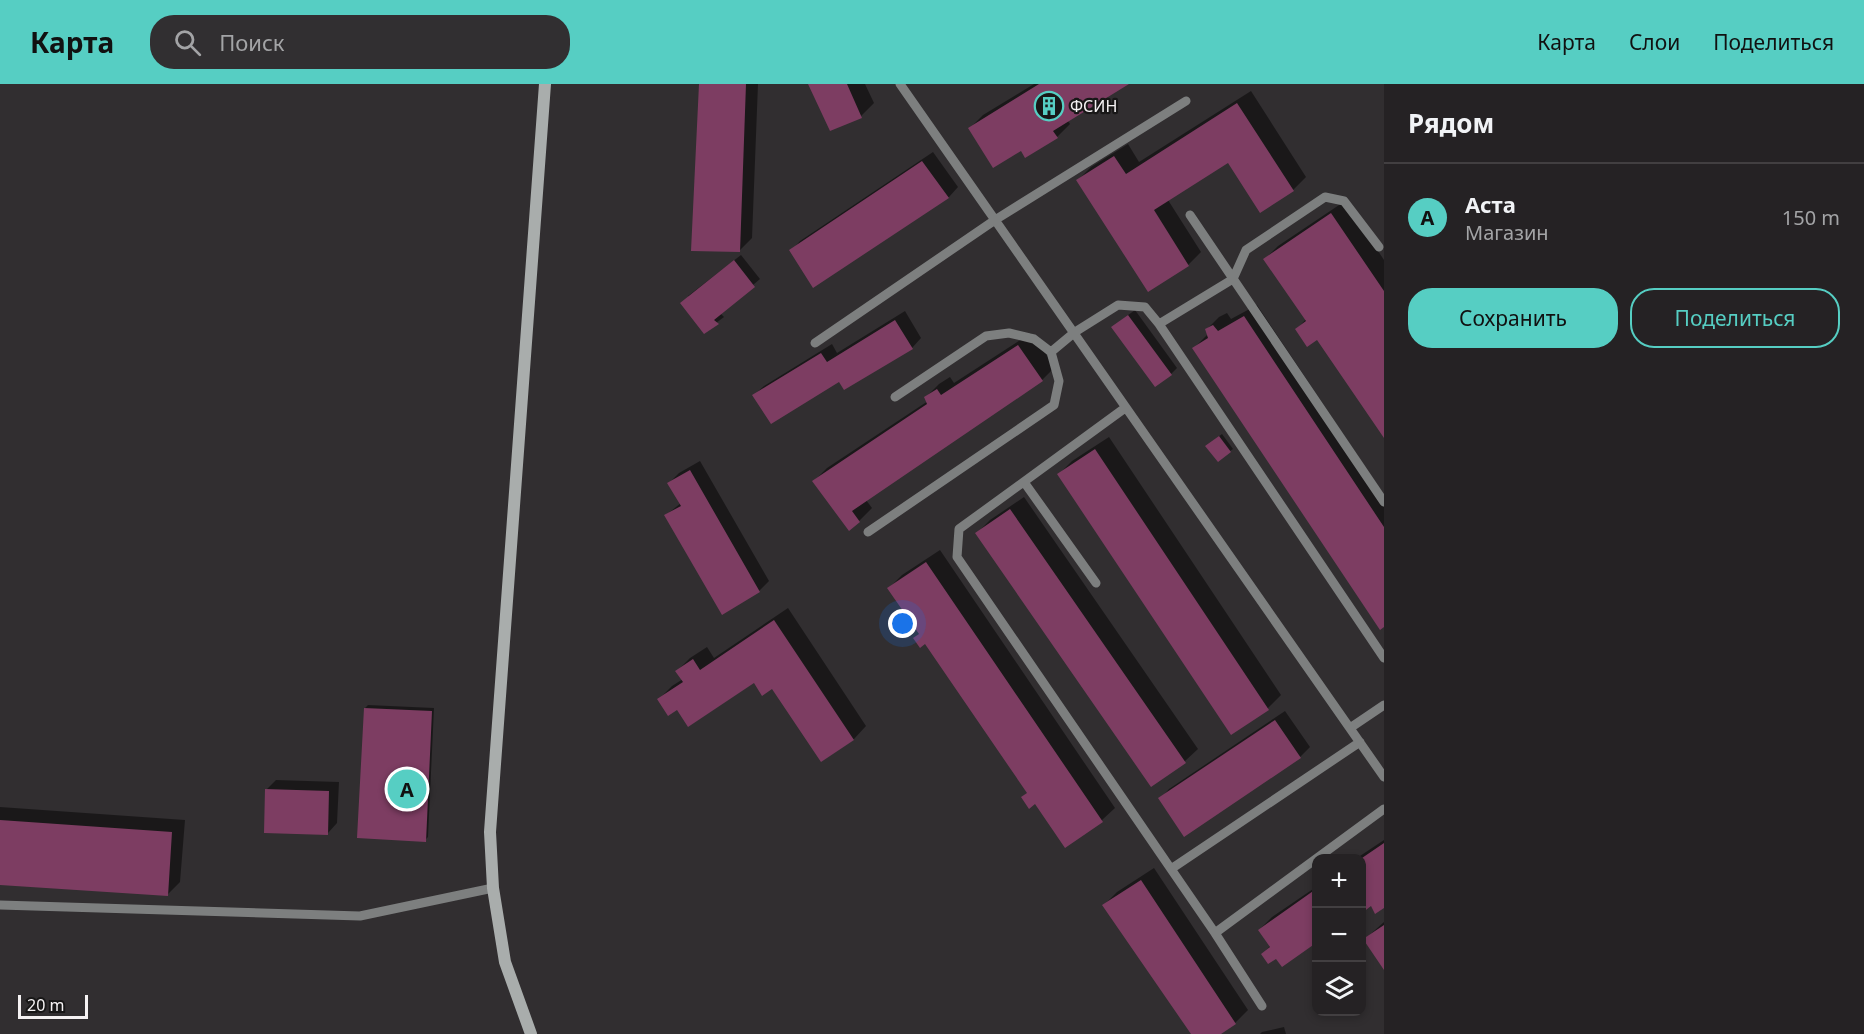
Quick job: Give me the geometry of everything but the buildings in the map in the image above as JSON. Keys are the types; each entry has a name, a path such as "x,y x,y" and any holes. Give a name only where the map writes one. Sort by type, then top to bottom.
{"main road":[{"path":"531,1034 505,962 492,888 489,832 513,539 545,84"}],"lane":[{"path":"900,84 1384,777"},
{"path":"814,343 995,220 1186,101"},
{"path":"1159,324 1233,279 1245,250 1325,197 1344,201 1379,247"},
{"path":"1190,215 1384,502"},
{"path":"1051,352 1075,332 1118,305 1145,307 1159,324 1384,658"},
{"path":"868,532 1054,405 1059,381 1051,352 1034,339 1009,333 986,336 896,397"},
{"path":"1125,408 959,529 957,557 1215,933 1262,1006"},
{"path":"1024,482 1096,583"},
{"path":"1350,728 1384,705"},
{"path":"1171,869 1360,742"},
{"path":"1215,933 1384,809"},
{"path":"0,905 360,916 492,888"}],"place":[{"name":"ФСИН","path":"1049,106"},
{"name":"Аста","path":"407,789"}]}
